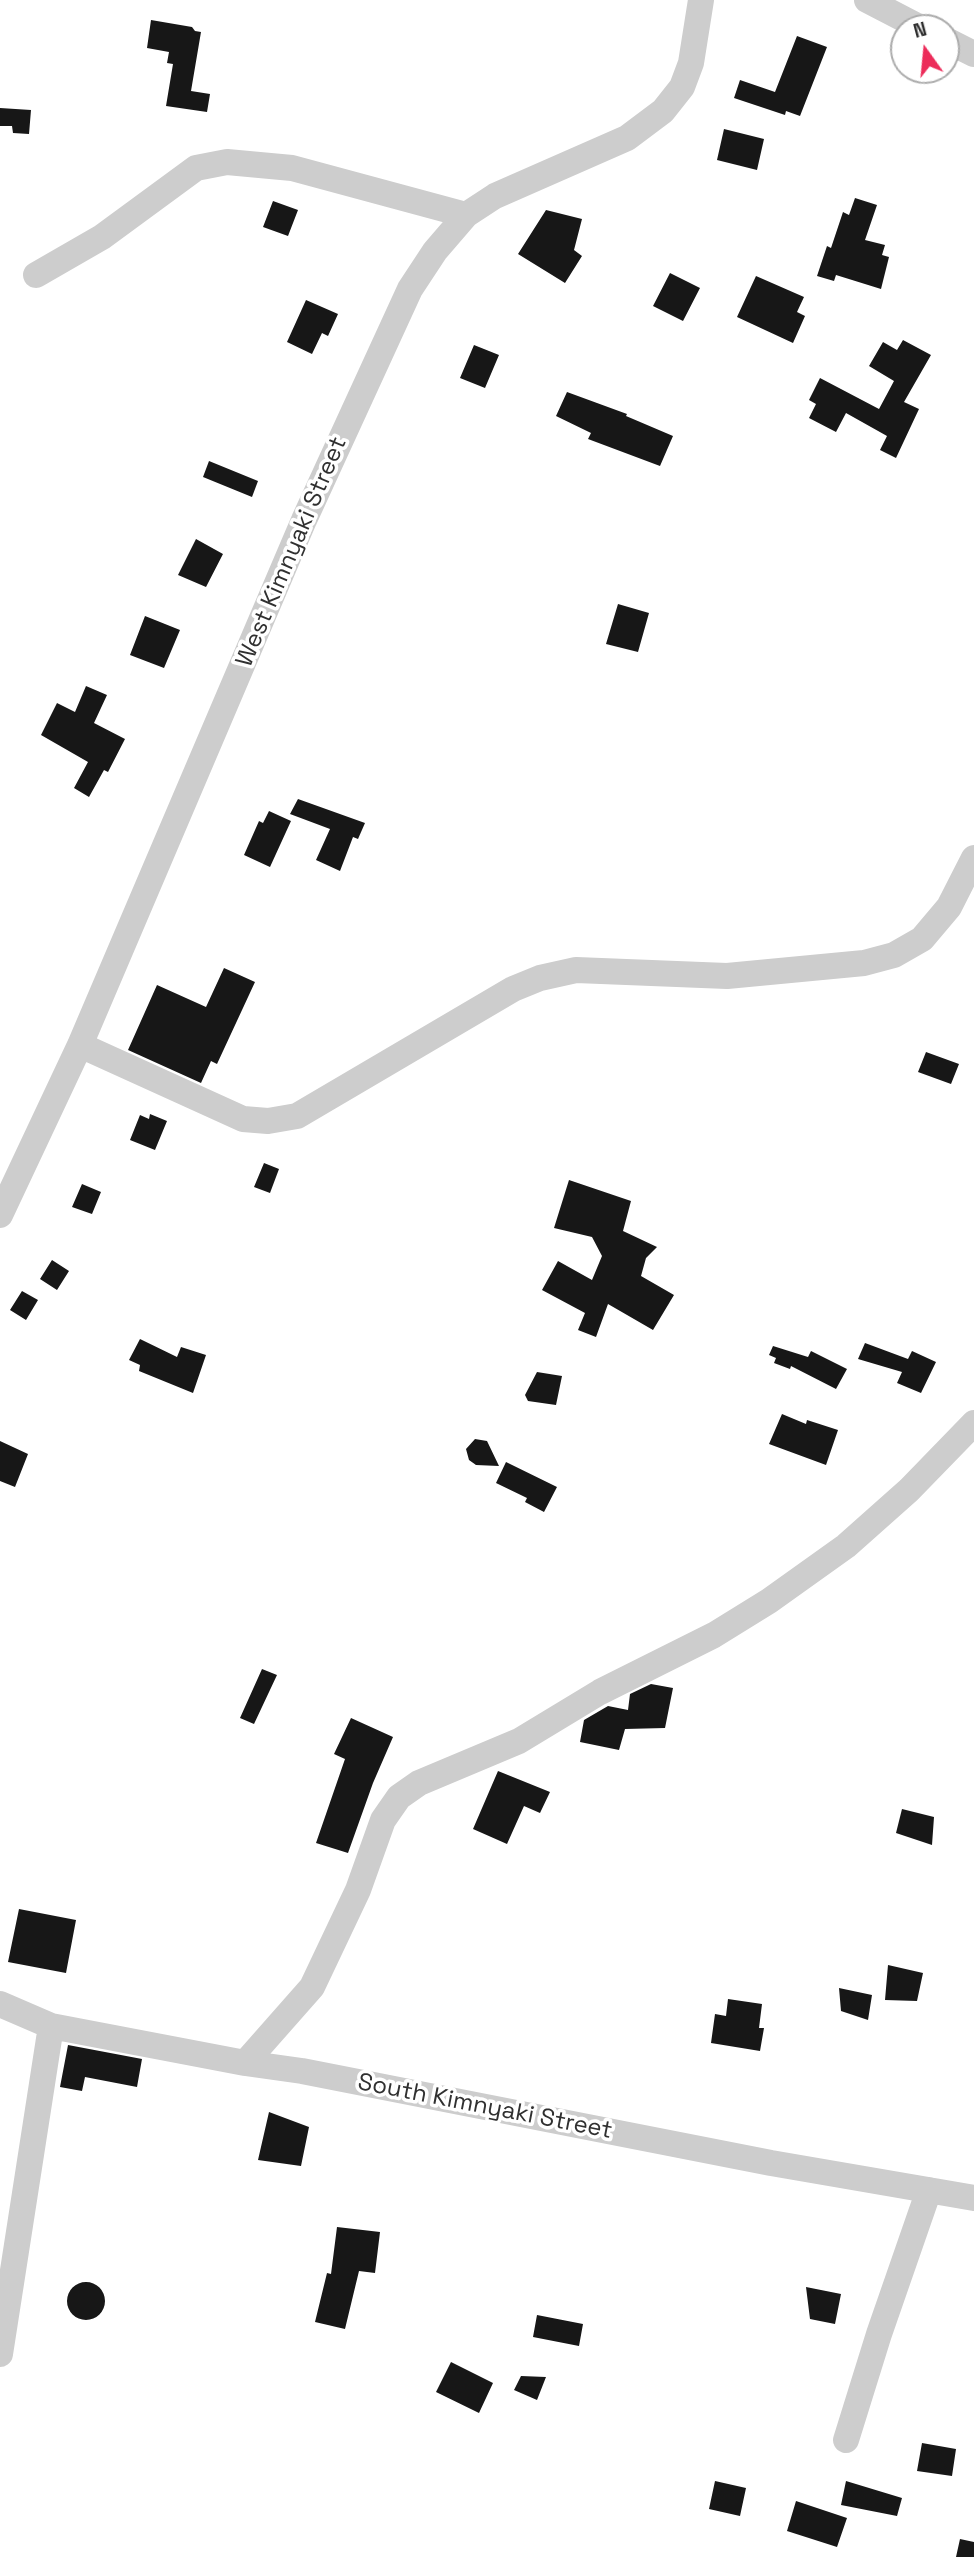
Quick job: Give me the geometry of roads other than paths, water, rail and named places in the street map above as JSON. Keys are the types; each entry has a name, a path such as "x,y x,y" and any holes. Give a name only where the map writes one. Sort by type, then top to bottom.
{"street":[{"name":"West Kimnyaki Street","path":"0,1215 80,1045 392,324 435,251 466,215 495,196 627,138 663,111 682,87 691,63 701,0"},
{"path":"867,0 894,14"},
{"path":"36,275 102,237 196,168 227,162 292,168 466,215"},
{"path":"80,1045 243,1119 268,1121 297,1116 503,995 540,978 576,970 727,976 864,963 894,956 922,939 949,907 974,858"},
{"path":"245,2063 312,1987 358,1891 383,1820 399,1797 419,1783 519,1741 600,1692 713,1635 769,1601 846,1546 974,1423"},
{"name":"South Kimnyaki Street","path":"0,2004 51,2026 245,2063 302,2071 771,2163 974,2198"},
{"path":"0,2354 51,2026"},
{"path":"846,2440 929,2190"}]}
